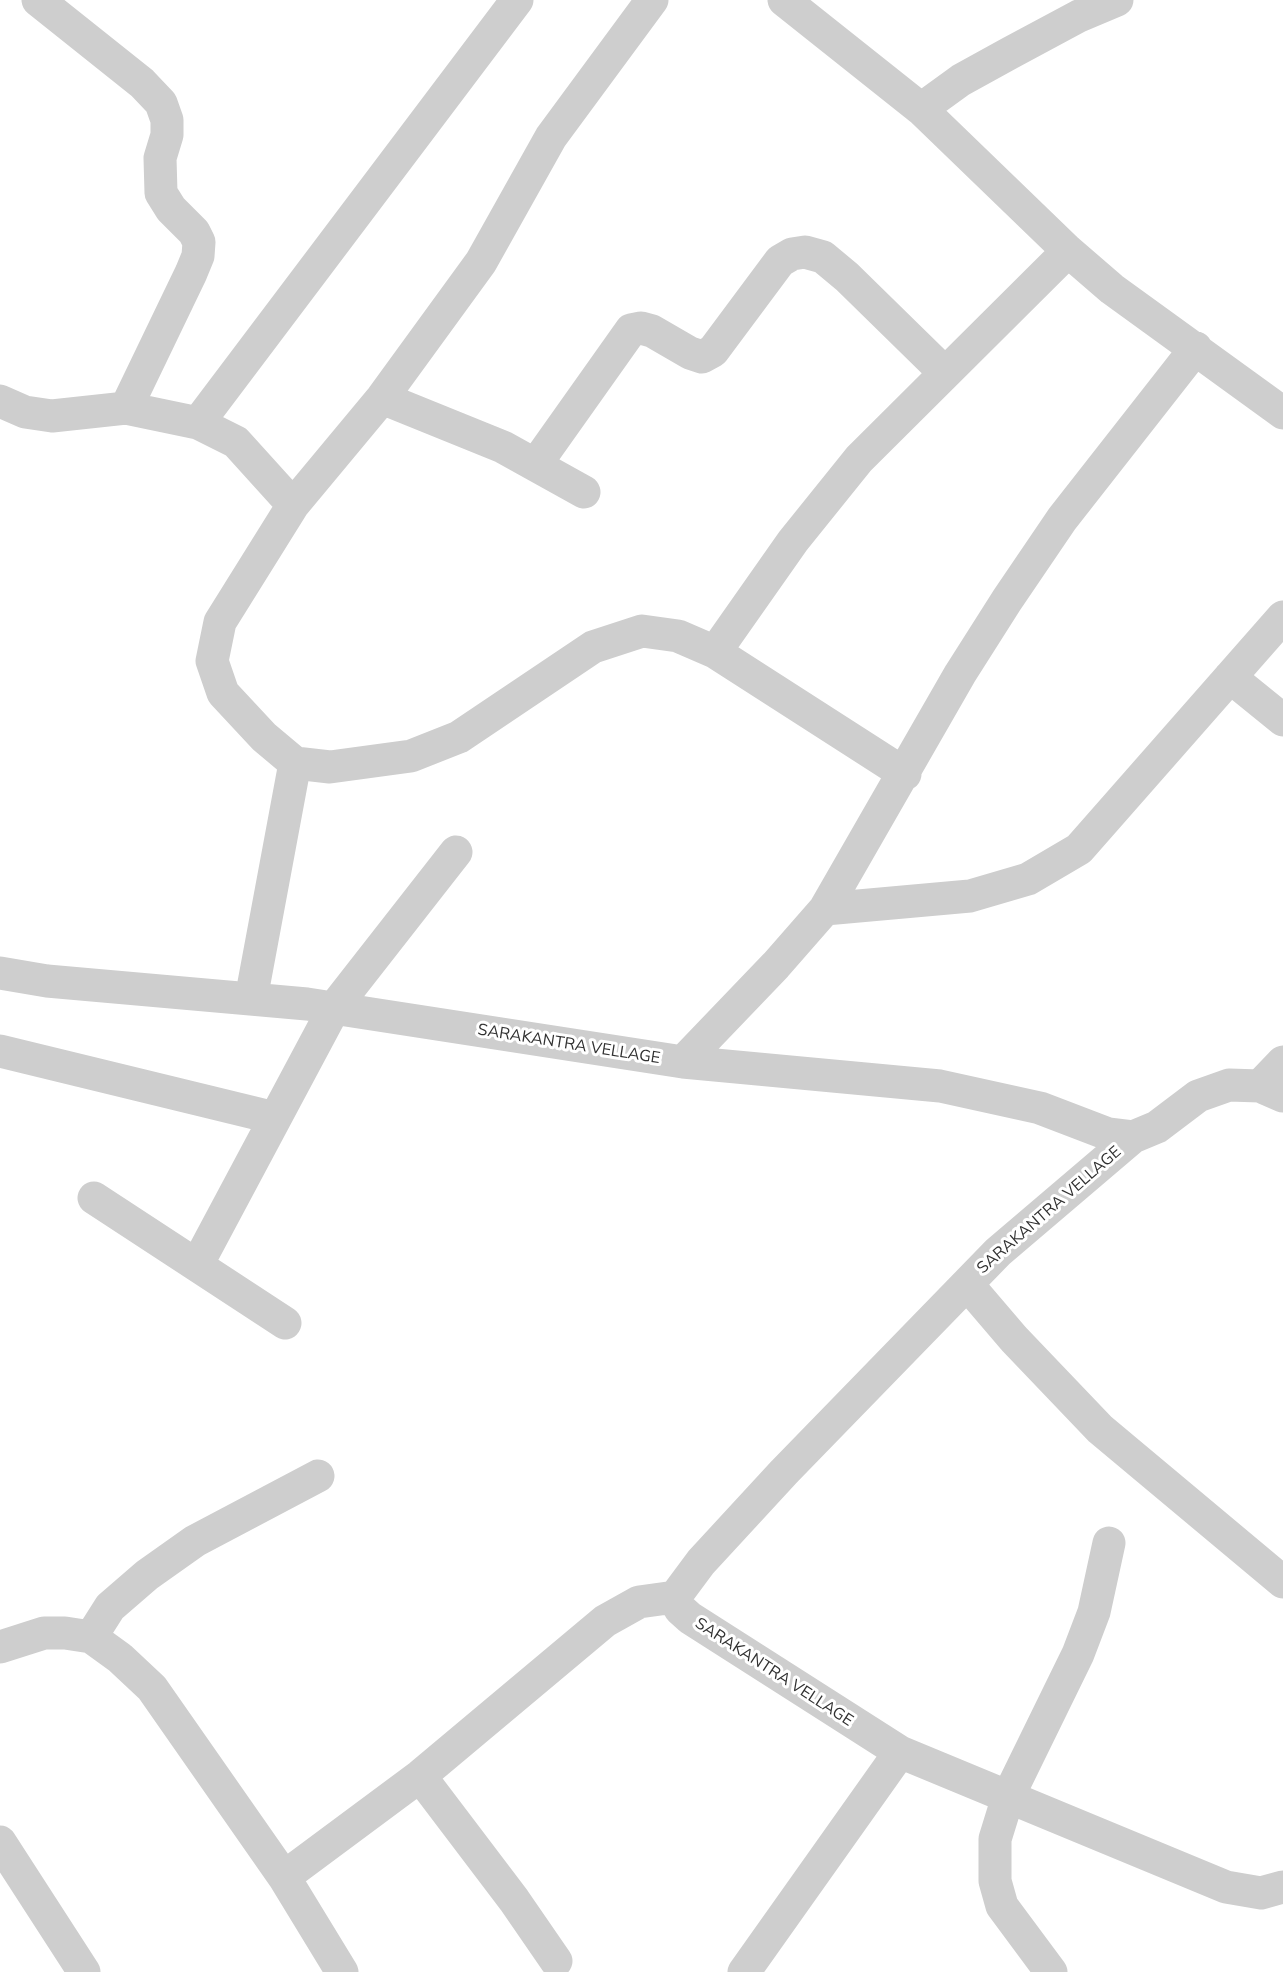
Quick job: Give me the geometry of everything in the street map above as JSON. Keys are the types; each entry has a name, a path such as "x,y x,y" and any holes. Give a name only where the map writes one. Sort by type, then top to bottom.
{"street":[{"path":"38,0 142,83 160,103 167,120 167,135 160,158 161,193 171,209 194,232 199,242 198,256 191,273 126,408"},
{"path":"198,423 517,0"},
{"path":"652,0 551,137 481,262 382,398 293,505 220,622 212,661 223,693 264,737 295,764 330,767 411,756 459,737 593,647 642,631 678,636 715,652 905,774"},
{"path":"784,0 921,109 1068,251 1112,289 1283,413"},
{"path":"921,109 1076,8 1117,0"},
{"path":"715,652 793,541 859,459 1068,251"},
{"path":"536,464 631,330 641,328 652,331 690,353 702,357 713,351 780,261 792,254 805,252 823,257 847,276 944,372"},
{"path":"683,1062 776,965 825,909 905,774 960,674 1062,519 1196,348"},
{"path":"382,398 503,447 584,492"},
{"path":"0,401 26,412 52,416 126,408 198,423 236,442 293,505"},
{"path":"825,909 970,896 1028,879 1079,849 1283,617"},
{"path":"1230,677 1283,720"},
{"path":"251,999 295,764"},
{"path":"198,1263 334,1008 456,852"},
{"name":"SARAKANTRA VELLAGE","path":"0,973 47,981 334,1008 683,1062 940,1086 1040,1108 1108,1134 1133,1137"},
{"path":"0,1051 275,1118"},
{"path":"1272,1091 1283,1062"},
{"name":"SARAKANTRA VELLAGE","path":"1272,1091 1229,1085 1198,1096 1157,1127 1133,1137 998,1252 777,1480 701,1562 675,1597 680,1609 690,1618 900,1752 1226,1887 1261,1893 1283,1887"},
{"path":"94,1198 198,1263 285,1323"},
{"path":"967,1284 1014,1339 1100,1429 1283,1582"},
{"path":"91,1637 110,1607 147,1575 195,1542 318,1476"},
{"path":"1051,1972 1002,1906 995,1881 995,1839 1008,1797 1078,1654 1094,1612 1109,1543"},
{"path":"284,1877 420,1776 605,1621 639,1602 675,1597"},
{"path":"0,1647 44,1633 91,1637 120,1658 152,1688 284,1877 342,1972"},
{"path":"744,1972 900,1752"},
{"path":"420,1776 514,1900 556,1961"},
{"path":"0,1842 84,1972"}]}
